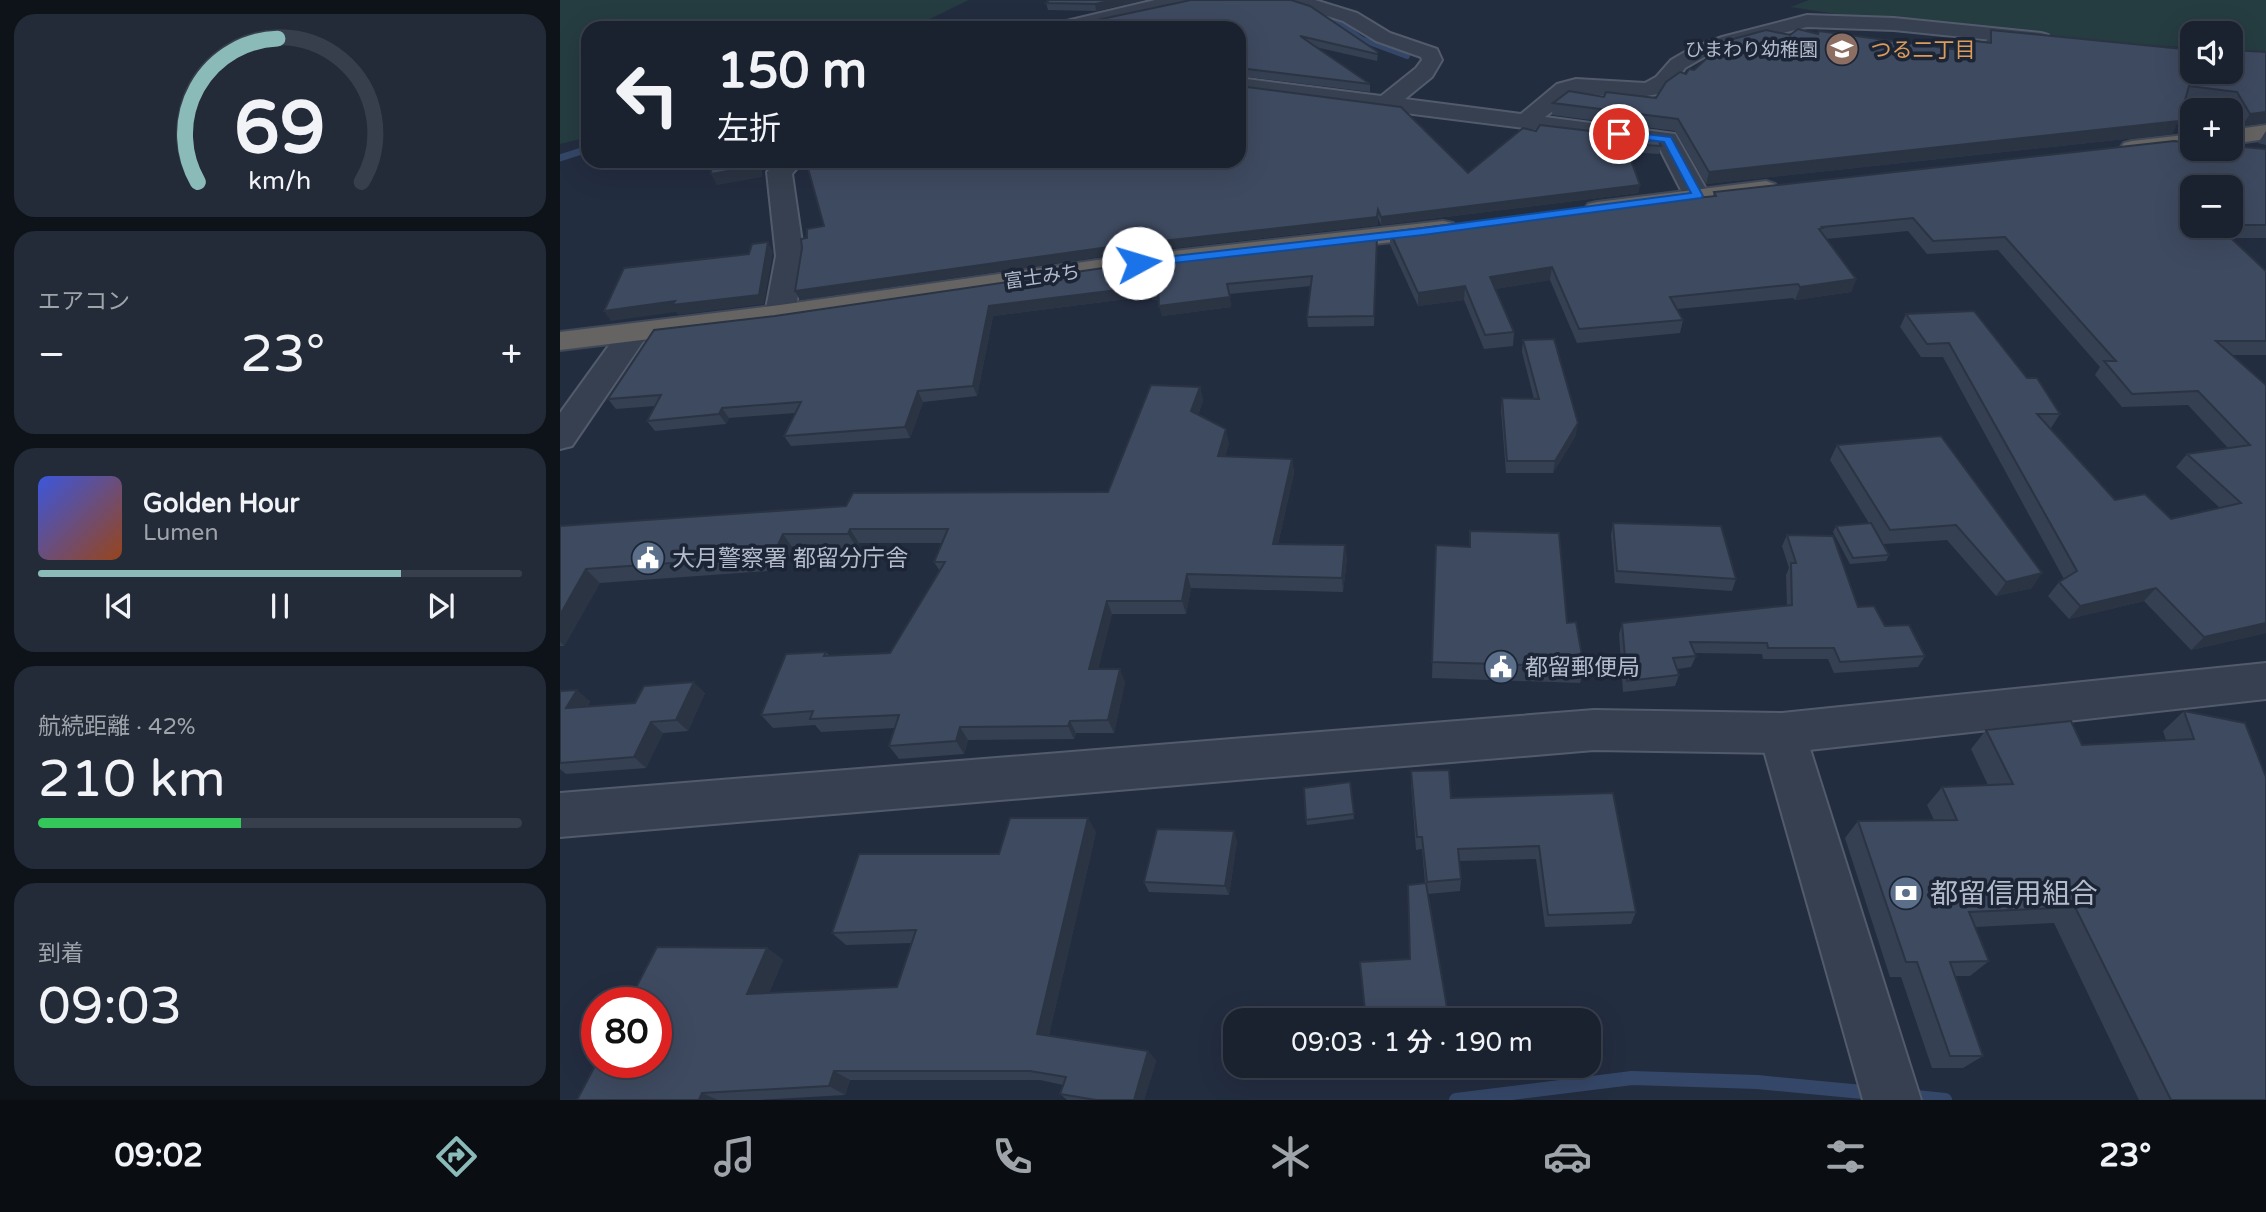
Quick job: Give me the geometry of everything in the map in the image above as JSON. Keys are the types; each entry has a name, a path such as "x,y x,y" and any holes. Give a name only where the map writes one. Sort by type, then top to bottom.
{"highway":[{"path":"2243,135 2266,132"},
{"path":"2113,151 2180,143"},
{"path":"1573,213 1792,186"},
{"name":"富士みち","path":"560,341 780,314 1112,266 1469,226"}],"street":[{"path":"1094,21 1131,10 1187,0"},
{"path":"1296,0 1350,17 1383,37 1430,53 1432,60 1424,72 1387,103"},
{"path":"1524,123 1564,89 1576,86 1635,92 1650,89 1664,82 1678,64 1699,52 1807,20 1894,24 2065,41"},
{"path":"1246,86 1667,139 1697,196"},
{"path":"2166,145 2180,147"},
{"path":"2243,152 2266,154"},
{"path":"780,314 790,256 779,172 784,168"},
{"path":"560,438 634,332"},
{"path":"560,815 1594,730 1783,733 2266,681"},
{"path":"1783,733 1892,1100"}],"green space":[{"path":"560,0 969,0 926,21 581,21 581,139 560,144"},
{"path":"1809,0 2266,0 2266,54 2243,52 2243,21 2180,21 2180,47 1943,30 1790,7"}],"building":[{"path":"1049,0 1113,0 1095,4 1046,3"},
{"path":"1191,0 1291,0 1310,6 1378,52 1377,54 1300,36 1370,84 1246,69 1246,21 1092,21"},
{"path":"1798,29 1818,34 1819,31 1967,51 1964,40 1991,43 1991,30 2180,49 2180,84 2243,84 2243,51 2266,52 2266,112 2250,114 2243,98 2237,92 2189,86 2186,98 2180,98 2179,121 1709,172 1678,119 1553,103 1569,91 1604,97 1606,92 1656,98 1666,82 1680,72 1686,74 1689,69 1694,70 1726,41 1766,30 1790,35"},
{"path":"1246,87 1401,107 1468,173 1523,128 1536,131 1540,125 1658,139 1661,146 1625,144 1640,185 1381,217 1378,210 1377,217 1109,247 795,291 801,239 807,238 807,229 824,226 808,168 1246,168"},
{"path":"2174,141 2180,142 2180,161 2243,161 2243,147 2266,149 2266,225 2243,225 2243,175 2180,175 2180,238 2231,238 2266,271 2266,341 2216,341 2266,385 2266,623 2204,637 2156,588 2080,606 2059,582 2077,571 1949,343 1927,344 1906,314 1974,311 2027,378 2037,378 2060,414 2037,414 2115,500 2145,494 2171,519 2241,503 2187,454 2250,445 2198,391 2132,394 2104,361 2116,361 2005,237 1933,241 1913,218 1822,227 1819,229 1856,279 1800,287 1798,284 1670,297 1683,320 1579,329 1552,267 1490,277 1514,332 1485,335 1465,286 1418,293 1390,232 1648,200 1649,203 1716,196 1714,192"},
{"path":"711,168 745,168 711,174"},
{"path":"1377,237 1374,316 1307,317 1312,276 1227,284 1230,297 1159,306 1158,289 1150,290 1149,286 989,306 973,386 918,391 905,427 784,436 801,402 722,408 719,414 647,421 661,395 608,399 654,330 775,316 1110,267"},
{"path":"768,242 759,295 672,305 675,301 604,311 624,268 749,254 752,244"},
{"path":"1554,339 1578,423 1555,461 1507,461 1502,398 1539,399 1523,340"},
{"path":"1151,385 1200,387 1191,411 1226,429 1218,456 1292,459 1273,544 1345,545 1342,578 1187,574 1182,601 1107,601 1089,669 1120,669 1108,720 1070,721 1068,726 960,727 956,741 889,746 899,715 810,719 813,711 761,715 786,654 826,652 824,656 890,653 945,562 934,562 948,529 850,529 848,534 783,534 773,556 586,569 560,615 560,526 846,506 853,493 1108,492"},
{"path":"1941,436 2042,573 2006,582 1956,525 1890,530 1837,445"},
{"path":"1613,523 1721,526 1736,579 1617,571"},
{"path":"1871,523 1889,555 1853,558 1836,526"},
{"path":"1470,531 1559,533 1567,623 1576,622 1584,667 1432,662 1436,545 1470,547"},
{"path":"1787,535 1833,536 1858,607 1874,606 1885,626 1909,625 1925,656 1840,662 1834,648 1768,648 1767,643 1690,642 1696,656 1673,658 1679,675 1627,681 1622,623 1792,605 1791,563 1796,563"},
{"path":"694,682 676,720 651,722 634,757 560,763 560,691 577,690 566,708 635,703 644,686"},
{"path":"2184,711 2245,723 2266,777 2266,1100 2171,1100 2075,907 1969,912 1989,961 1950,962 1983,1056 1950,1056 1917,962 1906,962 1858,821 1957,820 1942,787 2013,784 1986,730 2071,721 2082,745 2194,739"},
{"path":"1449,770 1451,798 1613,793 1636,912 1548,915 1539,846 1458,849 1461,879 1427,882 1422,837 1417,837 1411,771"},
{"path":"1350,782 1354,814 1306,820 1304,788"},
{"path":"1010,818 1088,818 1037,1034 1148,1051 1134,1100 1096,1100 1060,1094 1066,1077 1030,1071 834,1071 829,1086 702,1093 699,1100 577,1100 589,1078 672,1078 672,987 636,987 657,947 767,948 747,994 897,987 916,930 832,933 859,854 999,854"},
{"path":"1157,829 1234,831 1225,886 1144,882"},
{"path":"1426,883 1447,1008 1365,1008 1360,962 1410,959 1408,885"}],"waterway":[{"path":"1318,14 1343,25 1361,39 1407,56"},
{"path":"560,158 581,151"},
{"path":"1456,1100 1632,1078 1757,1082 1873,1093"},
{"path":"1906,1096 1945,1100"}],"place":[{"name":"ひまわり幼稚園","path":"1842,49"},
{"name":"大月警察署 都留分庁舎","path":"648,558"},
{"name":"都留郵便局","path":"1501,667"},
{"name":"都留信用組合","path":"1906,893"}],"district":[{"name":"つる二丁目","path":"1923,50"}],"route":[{"path":"1138,263 1423,231 1697,196 1667,139 1619,134"}]}
